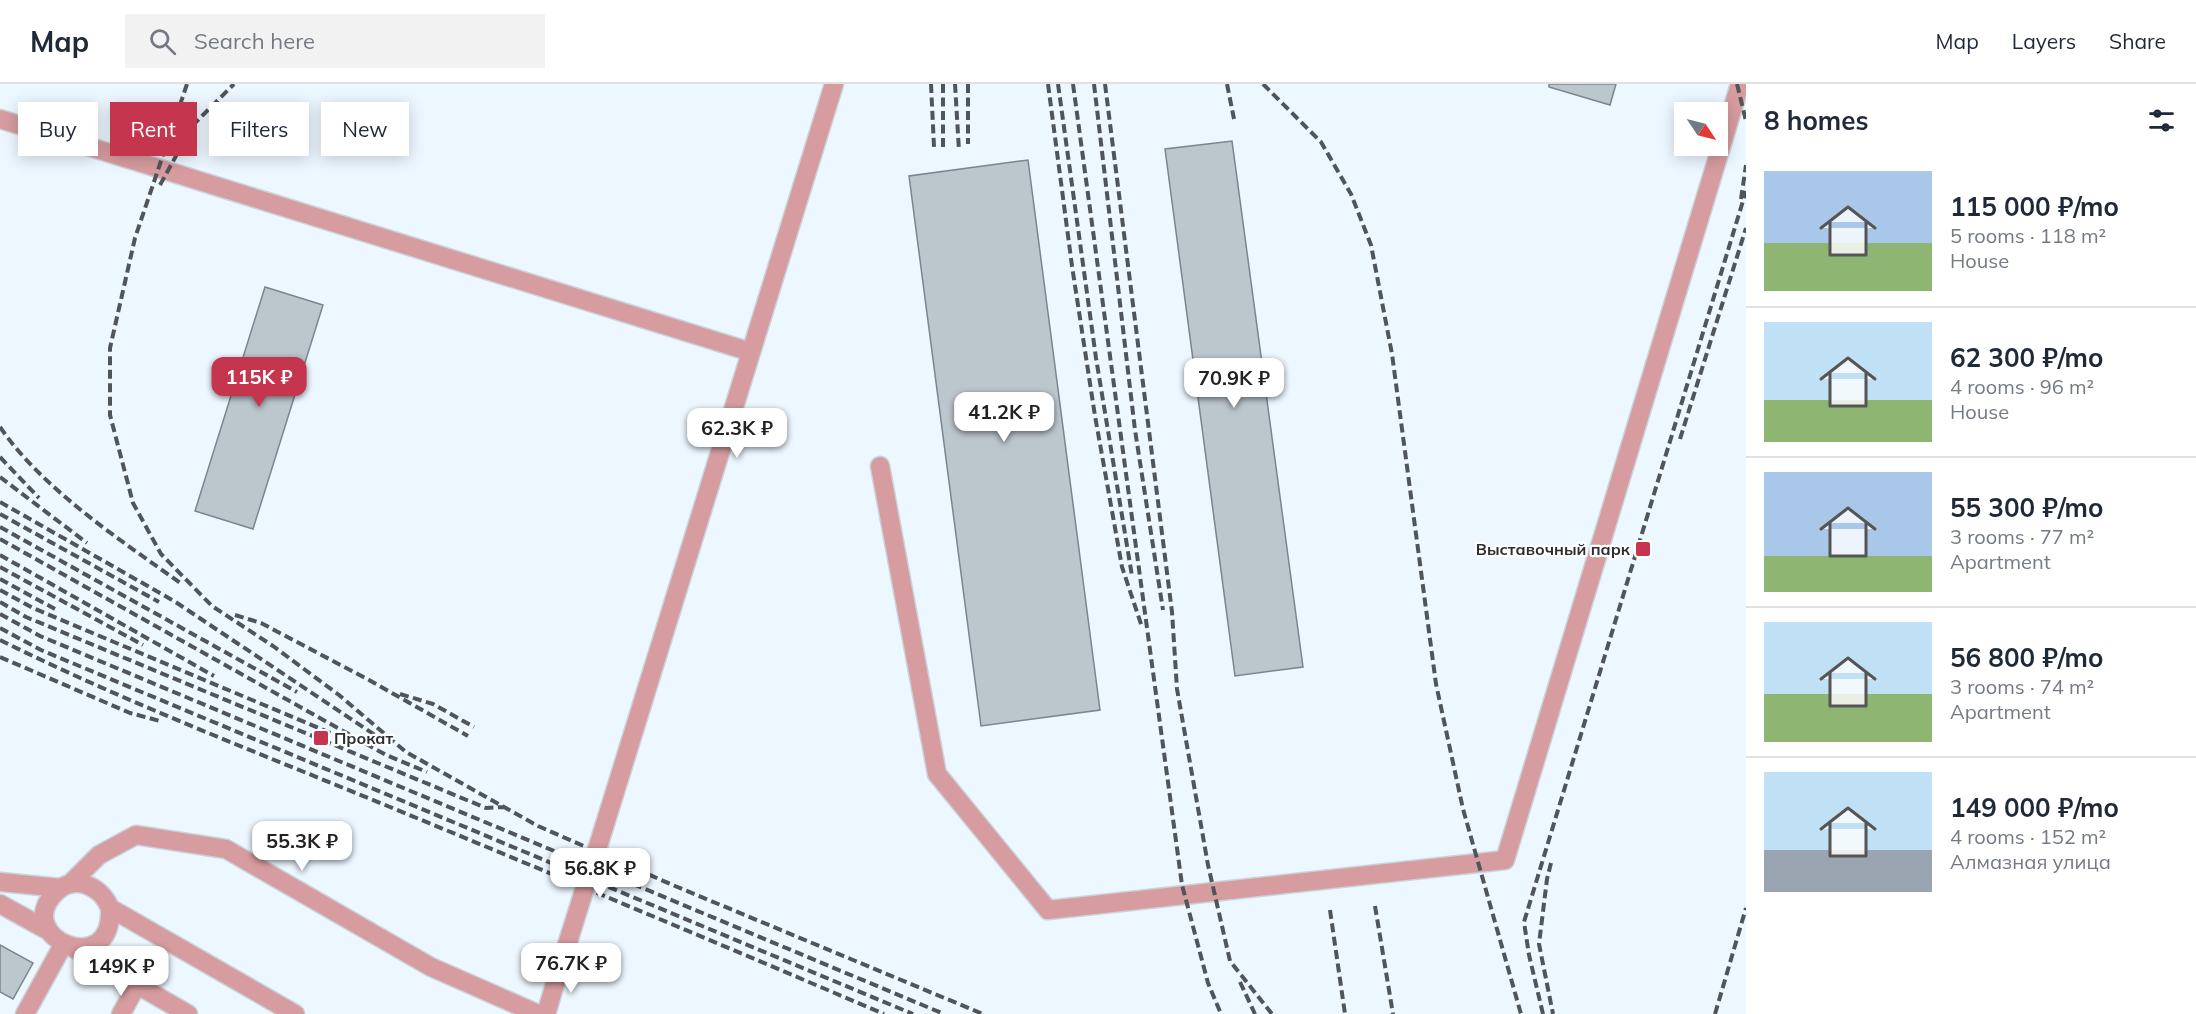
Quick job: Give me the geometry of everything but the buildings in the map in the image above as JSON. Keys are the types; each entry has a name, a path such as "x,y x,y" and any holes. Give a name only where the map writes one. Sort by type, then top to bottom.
{"street":[{"path":"546,1014 834,84"},
{"path":"880,466 937,774 1048,910 1505,860 1740,84"},
{"path":"0,119 751,352"},
{"path":"49,931 46,912 54,894 66,886 99,855 136,835 226,849 431,967 538,1014"},
{"path":"0,882 90,885 99,891 110,908 295,1014"},
{"path":"0,904 49,931 68,946 188,1014"},
{"path":"68,946 94,944 102,938 111,919 110,908"},
{"path":"25,1014 68,946"},
{"path":"121,1014 137,985"}],"railway":[{"path":"187,84 135,238 110,348 110,415 133,503 161,554 212,606 273,646 339,695 406,752 504,807 538,826 675,886 983,1014"},
{"path":"160,185 193,125 234,84"},
{"path":"931,84 934,147"},
{"path":"943,84 943,150"},
{"path":"955,84 959,151"},
{"path":"968,84 968,144"},
{"path":"1048,84 1095,416 1122,567 1142,627"},
{"path":"1058,84 1096,358 1132,576"},
{"path":"1073,84 1182,885 1208,983 1221,1014"},
{"path":"1094,84 1135,430 1163,610"},
{"path":"1105,84 1172,612 1177,689 1208,865 1230,961 1272,1014"},
{"path":"1227,84 1234,119"},
{"path":"1263,84 1321,142 1351,194 1371,245 1392,354 1436,684 1463,809 1521,1014"},
{"path":"1737,84 1746,121"},
{"path":"1741,199 1746,165"},
{"path":"1543,1014 1524,922 1746,191"},
{"path":"1680,439 1746,228"},
{"path":"0,427 38,472 61,493 109,532 183,585"},
{"path":"0,457 39,498"},
{"path":"0,477 87,543"},
{"path":"0,502 174,601 384,741"},
{"path":"0,514 159,602"},
{"path":"0,527 297,692"},
{"path":"0,539 386,755 427,772"},
{"path":"0,555 214,676"},
{"path":"0,567 143,645"},
{"path":"0,579 55,609"},
{"path":"0,590 33,608 333,734"},
{"path":"0,602 26,617 486,808 504,807"},
{"path":"0,614 40,636 944,1014"},
{"path":"235,615 261,623 468,736"},
{"path":"0,628 41,650 913,1014"},
{"path":"0,640 145,706 884,1014"},
{"path":"0,657 130,713 160,721"},
{"path":"400,694 433,704 474,727"},
{"path":"1551,863 1539,944 1553,1014"},
{"path":"1375,906 1393,1014"},
{"path":"1715,1014 1746,908"},
{"path":"1330,910 1345,1014"},
{"path":"1240,982 1255,1014"}],"place":[{"name":"Выставочный парк","path":"1643,549"},
{"name":"Прокат","path":"321,738"}]}
